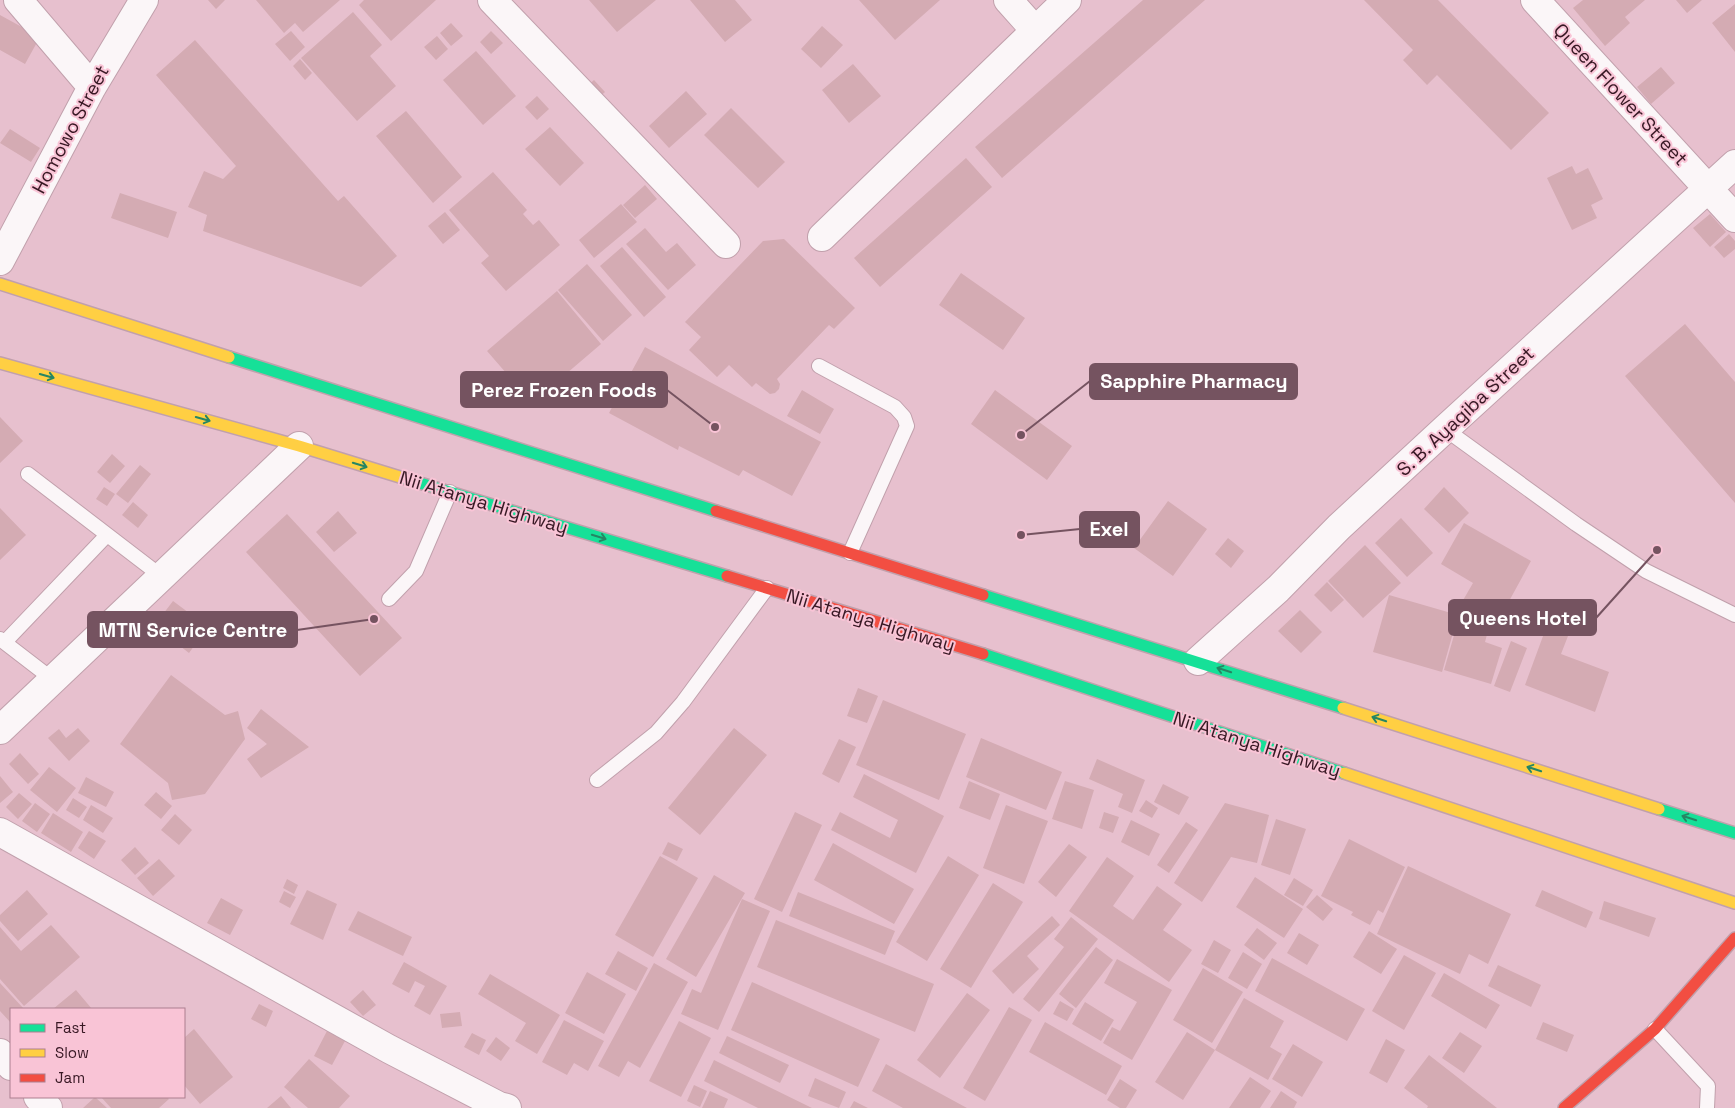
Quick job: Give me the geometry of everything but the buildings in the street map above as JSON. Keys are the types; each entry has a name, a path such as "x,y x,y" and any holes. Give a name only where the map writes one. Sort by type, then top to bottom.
{"main road":[{"path":"0,284 1198,661 1735,833"},
{"name":"Nii Atanya Highway","path":"0,363 299,446 1013,663 1735,903"},
{"path":"1564,1108 1655,1029 1735,938"}],"street":[{"path":"18,0 92,87"},
{"name":"Homowo Street","path":"0,261 92,87 144,0"},
{"path":"492,0 726,244"},
{"path":"1008,0 1034,29"},
{"path":"822,237 1066,0"},
{"name":"Queen Flower Street","path":"1535,0 1735,218"},
{"name":"S. B. Ayagiba Street","path":"1198,661 1278,589 1339,527 1735,164"},
{"path":"0,730 299,446"},
{"path":"0,832 389,1049 507,1108"},
{"path":"0,1053 10,1065"},
{"path":"39,1098 48,1108"}],"lane":[{"path":"819,366 895,407 904,417 907,426 850,553"},
{"path":"1445,429 1576,524 1646,570 1735,615"},
{"path":"28,474 161,576"},
{"path":"389,599 416,571 450,492"},
{"path":"52,679 3,640 107,535"},
{"path":"597,780 656,733 683,702 767,588"},
{"path":"1655,1029 1708,1086 1707,1108"}],"traffic: fast":[{"path":"229,357 716,511"},
{"path":"400,477 727,576"},
{"path":"983,595 1343,708"},
{"path":"983,654 1344,773"},
{"path":"1659,809 1735,833"}],"traffic: slow":[{"path":"0,284 229,357"},
{"path":"0,363 299,446 400,477"},
{"path":"1343,708 1659,809"},
{"path":"1344,773 1735,903"}],"traffic: jam":[{"path":"716,511 983,595"},
{"path":"727,576 983,654"},
{"path":"1564,1108 1655,1029 1735,938"}],"place":[{"name":"Perez Frozen Foods","path":"715,427"},
{"name":"Sapphire Pharmacy","path":"1021,435"},
{"name":"Exel","path":"1021,535"},
{"name":"Queens Hotel","path":"1657,550"},
{"name":"MTN Service Centre","path":"374,619"}]}
